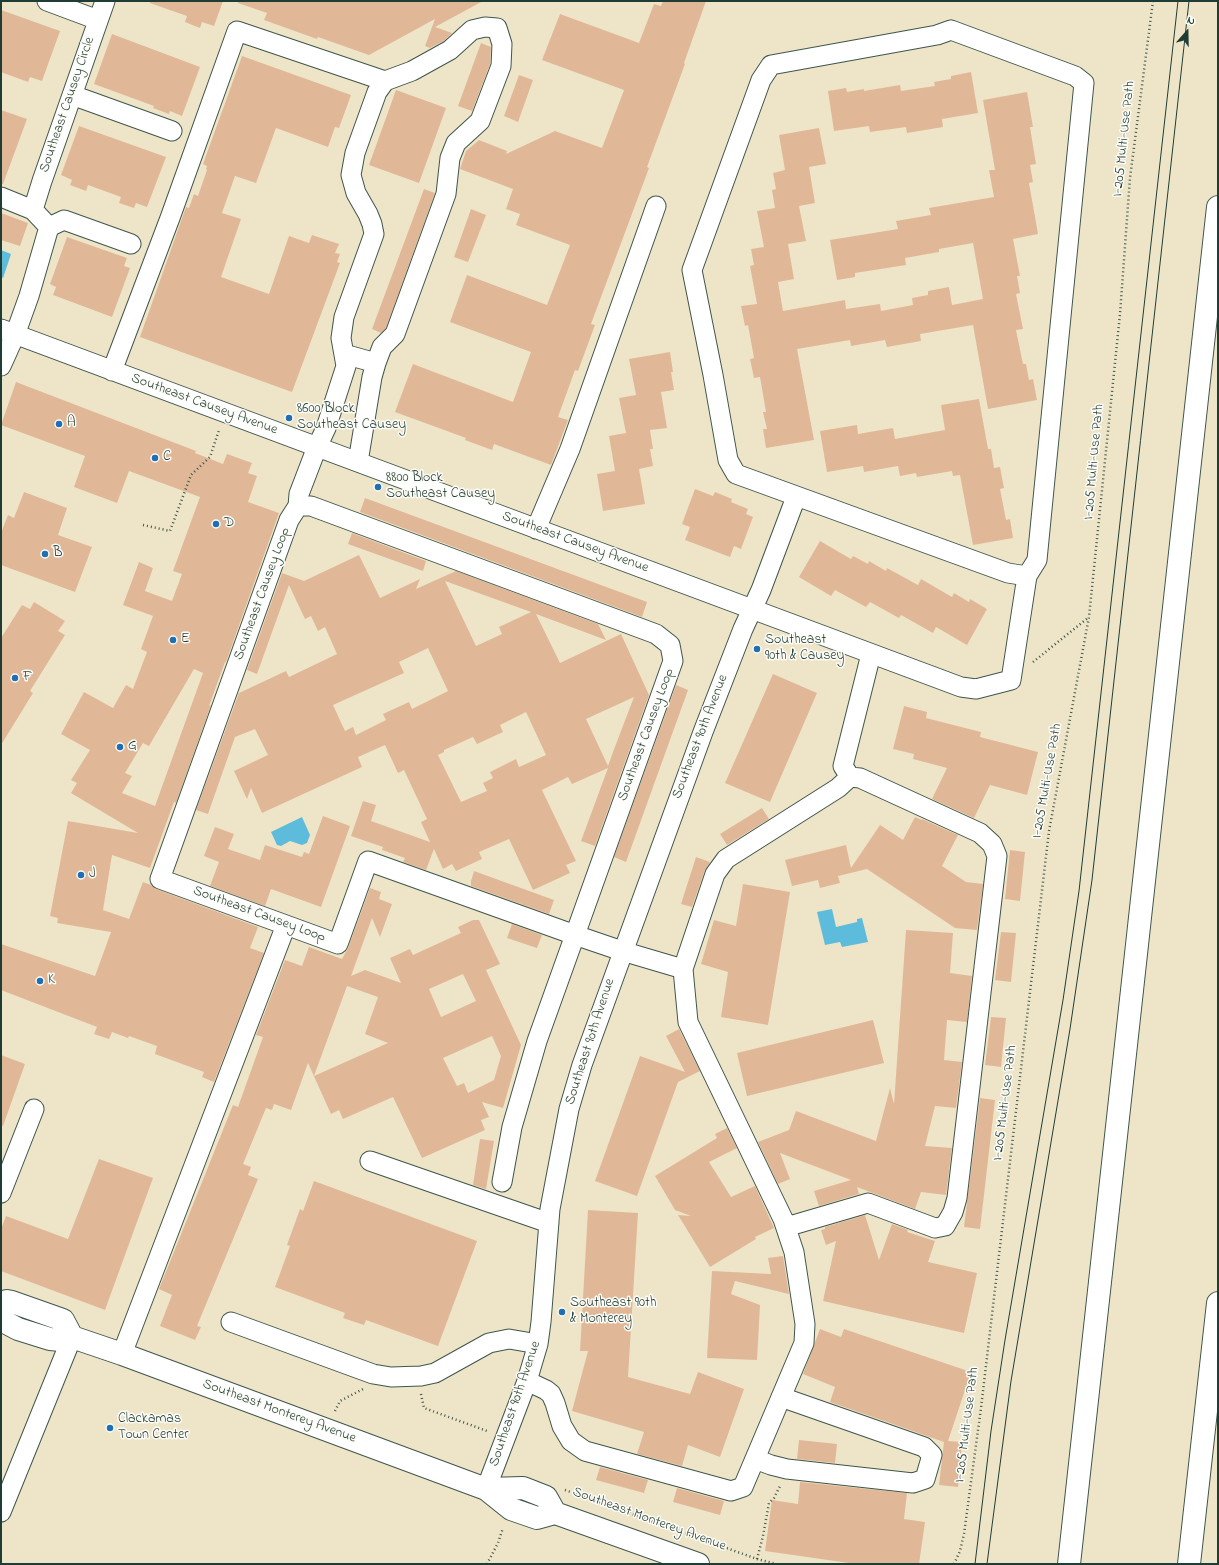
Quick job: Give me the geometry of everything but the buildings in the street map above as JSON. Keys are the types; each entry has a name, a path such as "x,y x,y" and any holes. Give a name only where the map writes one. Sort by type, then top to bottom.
{"main road":[{"path":"1069,1564 1218,206"},
{"path":"1,1303 7,1301 12,1302 63,1320 72,1337"},
{"path":"1189,1564 1218,1303"},
{"name":"Southeast Monterey Avenue","path":"1,1320 18,1329 50,1339 62,1340 72,1337 122,1354 486,1489 511,1509 537,1518 555,1513 698,1564"},
{"name":"Southeast Monterey Avenue","path":"486,1489 523,1488 546,1497 555,1513"}],"street":[{"path":"47,1 98,20"},
{"name":"Southeast Causey Circle","path":"33,210 105,1"},
{"path":"298,506 299,494 326,428 346,366 341,338 344,317 374,234 368,214 356,193 351,175 355,153 377,92 385,81 412,71 450,50 472,30 485,27 497,28 502,44 501,66 480,121 456,143 450,158 446,194 395,334 382,347 376,363 372,377 358,462"},
{"path":"1011,680 1027,576 1037,560 1084,83 1076,76 951,30 937,35 771,65 761,80 692,270 728,460 736,474 1008,573 1027,576"},
{"path":"112,371 170,218 237,31 385,81"},
{"path":"72,95 172,131"},
{"path":"1,198 33,210 49,227"},
{"path":"536,528 570,449 656,206"},
{"path":"1,366 8,332 29,296 49,227 64,220 131,244"},
{"name":"Southeast Causey Avenue","path":"8,332 961,688 976,689 1011,680"},
{"path":"344,354 376,363"},
{"name":"Southeast 90th Avenue","path":"486,1489 527,1381 538,1344 549,1223 559,1157 572,1095 622,951 703,732 796,497"},
{"name":"Southeast Causey Loop","path":"502,1182 512,1127 536,1041 575,935 673,661 670,645 656,634 311,506 298,506 289,520 160,878 338,944 368,861 575,935 683,969"},
{"path":"850,777 843,766 871,654"},
{"path":"527,1381 546,1390 550,1394 555,1403 562,1426 571,1441 586,1451 731,1491 744,1487 804,1343 805,1324 794,1252 786,1227 688,1022 683,969 716,874 726,859 838,788 850,777 860,778 980,833 992,844 997,856 958,1198 953,1212 945,1226 935,1228 868,1203 786,1227"},
{"path":"122,1354 286,925"},
{"path":"1,1193 34,1109"},
{"path":"370,1161 549,1223"},
{"path":"231,1322 373,1374 391,1376 421,1376 435,1373 489,1343 509,1339 538,1344"},
{"path":"1,1512 72,1337"},
{"path":"755,1459 787,1469 913,1483 925,1479 932,1455 924,1447 781,1397"}],"path":[{"name":"I-205 Multi-Use Path","path":"954,1564 961,1547 964,1534 1049,831 1089,617 1120,314 1126,223 1134,144 1153,1"},
{"path":"143,525 170,531 191,475 210,457 224,413"},
{"path":"1011,680 1089,617"},
{"path":"326,1430 340,1401 362,1391 373,1374"},
{"path":"421,1376 420,1390 424,1408 488,1431"},
{"path":"757,1558 764,1536 769,1503 774,1498 787,1469"},
{"name":"Southeast Monterey Avenue","path":"560,1488 774,1564"},
{"path":"487,1564 498,1543 511,1509"}],"water":[{"path":"1,250 11,254 3,278 1,277"},
{"path":"302,817 310,835 307,843 302,845 290,841 281,846 277,845 271,832"},
{"path":"832,909 836,927 857,922 857,919 862,918 868,942 842,947 840,942 825,945 817,912"}],"tram line":[{"path":"975,1564 991,1431 1005,1340 1063,1000 1079,891 1178,1"},
{"path":"987,1564 1011,1381 1070,1029 1092,880 1189,1"}],"place":[{"name":"8600 Block Southeast Causey","path":"289,418"},
{"name":"A","path":"59,424"},
{"name":"C","path":"155,458"},
{"name":"8800 Block Southeast Causey","path":"378,487"},
{"name":"D","path":"216,524"},
{"name":"B","path":"45,554"},
{"name":"E","path":"173,640"},
{"name":"Southeast 90th & Causey","path":"757,649"},
{"name":"F","path":"15,678"},
{"name":"G","path":"120,747"},
{"name":"J","path":"81,875"},
{"name":"K","path":"40,981"},
{"name":"Southeast 90th & Monterey","path":"562,1312"},
{"name":"Clackamas Town Center","path":"110,1428"}]}
